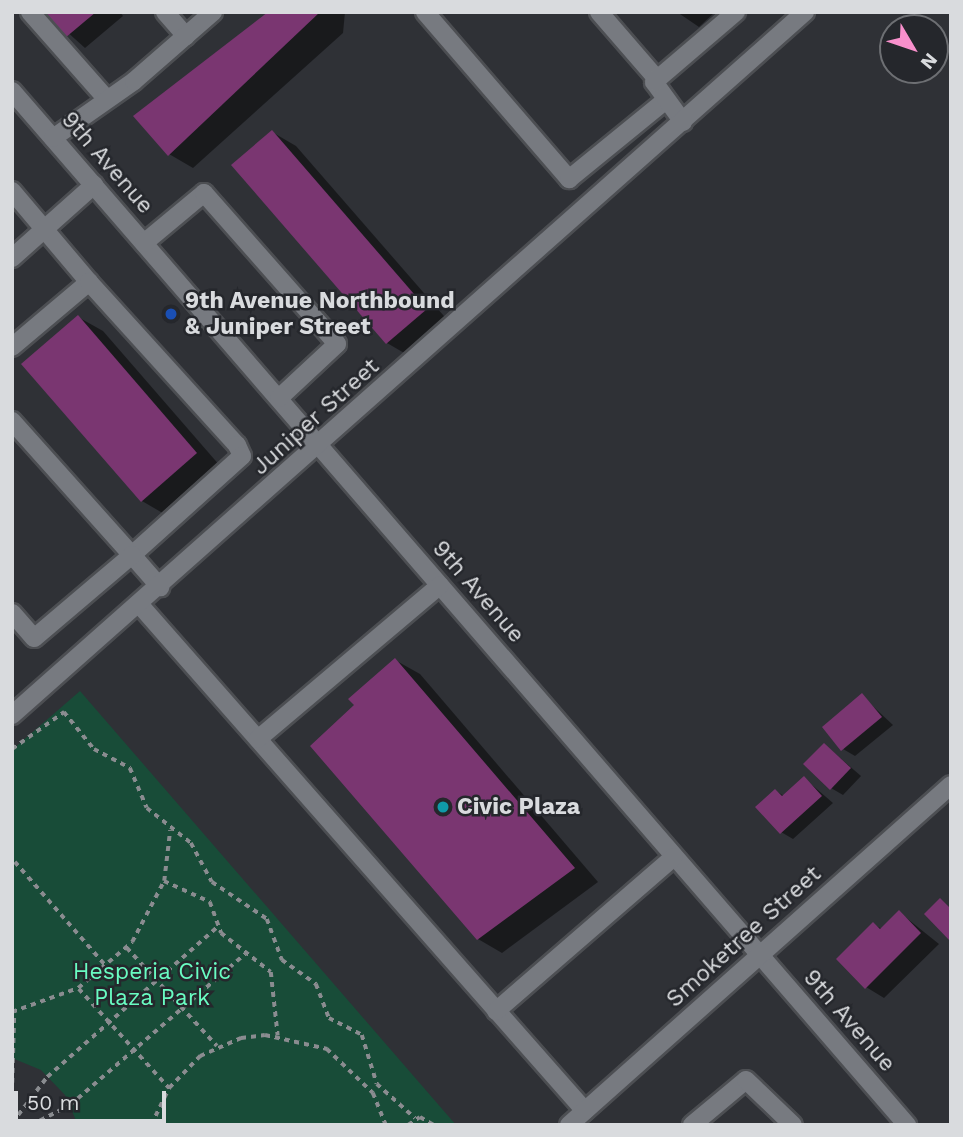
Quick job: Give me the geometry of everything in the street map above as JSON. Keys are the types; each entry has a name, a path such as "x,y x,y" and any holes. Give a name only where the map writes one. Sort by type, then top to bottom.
{"street":[{"path":"30,12 105,97"},
{"path":"165,12 186,36"},
{"path":"53,138 186,36 213,12"},
{"path":"425,12 569,179 666,100"},
{"path":"599,12 657,79 666,100 683,122"},
{"path":"657,79 736,12"},
{"name":"Juniper Street","path":"12,715 321,446 805,12"},
{"name":"9th Avenue","path":"12,91 908,1125"},
{"path":"12,258 94,185"},
{"path":"12,191 89,282 171,367 242,456 34,638 12,613"},
{"path":"144,243 204,193 337,344 279,398"},
{"path":"12,348 89,282"},
{"path":"12,421 160,587"},
{"path":"258,739 440,585"},
{"path":"139,604 585,1111"},
{"name":"Smoketree Street","path":"569,1125 951,785"},
{"path":"496,1011 674,857"},
{"path":"705,1121 751,1080 793,1125"}],"path":[{"path":"12,749 56,712 70,715 93,749 130,768 147,808 170,830 191,843 212,882 267,919 282,960 316,984 329,1018 362,1035 381,1090 415,1118 434,1125"},
{"path":"12,1083 13,1012 78,988 127,948 164,881 170,830"},
{"path":"15,862 107,967"},
{"path":"164,881 210,902 218,926 245,954 271,972 278,1036"},
{"path":"12,1122 47,1077 218,926"},
{"path":"127,948 217,1045"},
{"path":"31,1125 70,1105 245,954"},
{"path":"78,988 169,1088"},
{"path":"151,1125 169,1088 217,1045 278,1036 327,1049 354,1069 386,1125"},
{"path":"408,1125 415,1118"}],"green space":[{"name":"Hesperia Civic Plaza Park","path":"80,691 456,1125 78,1125 65,1095 41,1070 12,1058 12,750"}],"building":[{"path":"43,12 96,12 65,38"},
{"path":"268,12 320,12 168,156 133,116"},
{"path":"272,130 427,309 386,344 231,165"},
{"path":"78,315 197,453 141,502 21,364"},
{"name":"Civic Plaza","path":"395,658 575,868 477,940 310,746 354,705 348,699"},
{"path":"862,693 882,717 841,751 822,727"},
{"path":"824,743 851,768 830,790 803,764"},
{"path":"804,776 822,796 780,834 755,807 775,789 782,796"},
{"path":"940,898 951,909 951,942 924,914"},
{"path":"899,910 921,933 865,989 836,959 873,922 880,929"}],"place":[{"name":"9th Avenue Northbound & Juniper Street","path":"171,314"},
{"name":"Civic Plaza","path":"443,807"}]}
